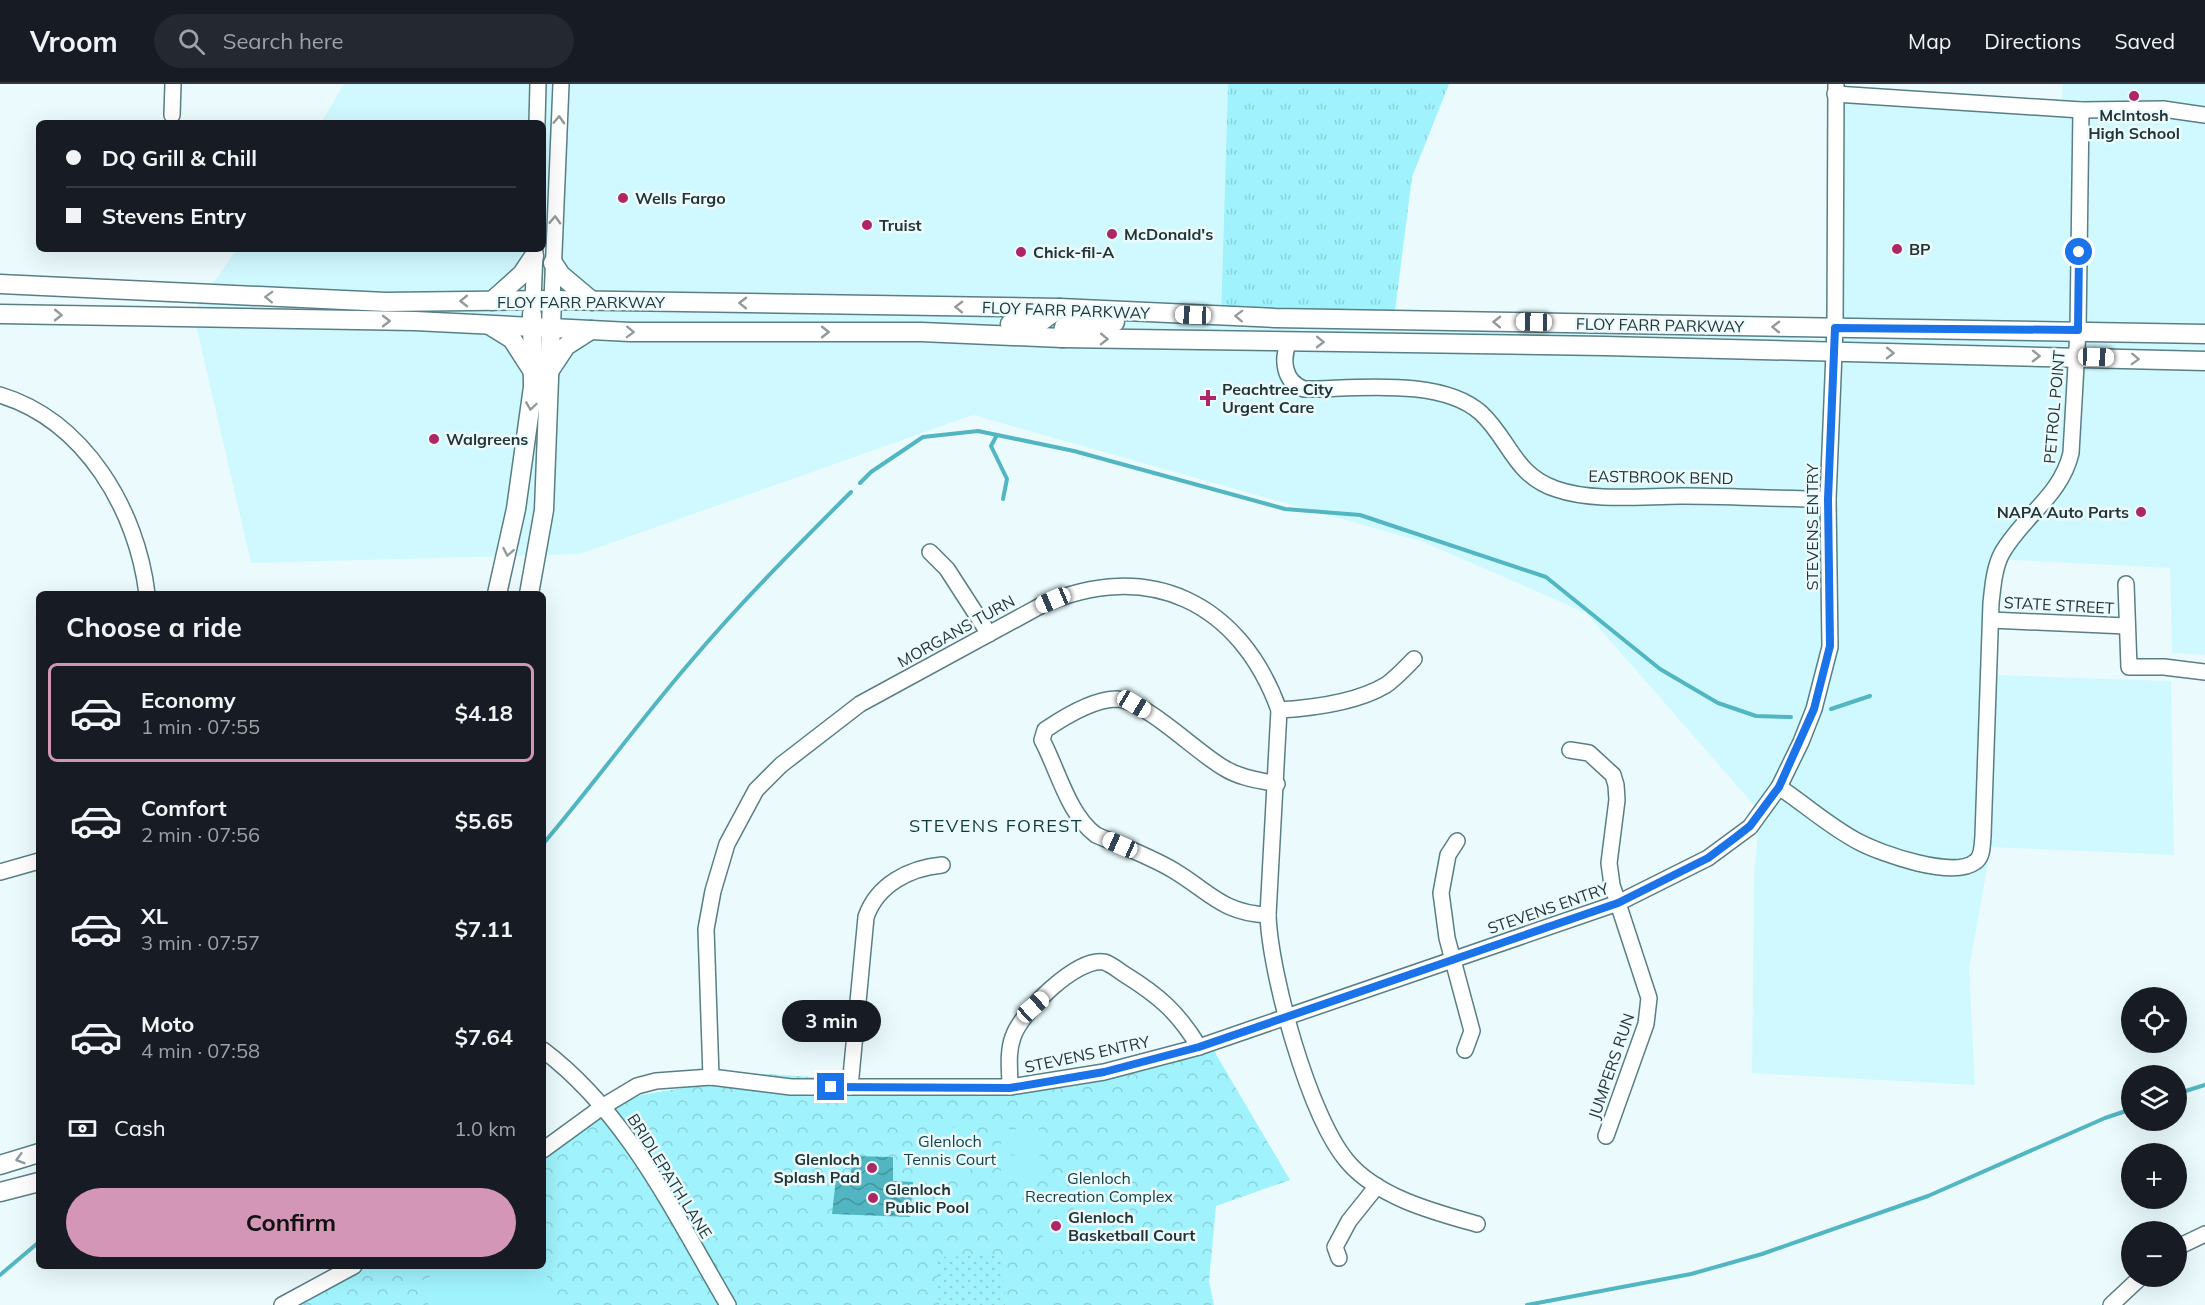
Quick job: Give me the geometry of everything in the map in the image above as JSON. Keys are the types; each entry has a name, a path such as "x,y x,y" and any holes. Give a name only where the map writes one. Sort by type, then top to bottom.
{"main road":[{"path":"492,301 522,274 535,253"},
{"path":"553,262 561,275 592,301"},
{"name":"FLOY FARR PARKWAY","path":"0,284 386,302 552,300 1060,308 1275,318 2078,330 2205,334"},
{"path":"530,591 544,510 542,371 532,327 533,300"},
{"path":"542,371 551,327 552,300"},
{"path":"921,332 938,323 1030,325 1039,323 1060,308"},
{"path":"1062,338 1064,327 1071,323 1140,322 1150,318 1155,312"},
{"name":"FLOY FARR PARKWAY","path":"0,314 415,321 592,330 921,332 1062,338 1947,354 2205,361"},
{"path":"489,325 512,339 542,371"},
{"path":"498,591 516,509 533,387 542,371 566,346 592,330"},
{"path":"0,1165 36,1154"},
{"path":"0,1192 36,1183"}],"street":[{"path":"172,115 173,84"},
{"path":"537,120 538,84"},
{"path":"552,300 550,157 561,84"},
{"path":"1835,89 2081,110 2163,109 2205,115"},
{"name":"STEVENS ENTRY","path":"546,1148 602,1107 637,1086 656,1082 711,1077 791,1087 1010,1088 1104,1072 1199,1047 1618,903 1708,858 1750,826 1779,787 1814,709 1830,646 1828,499 1835,328 1835,89"},
{"name":"PETROL POINT","path":"1779,787 1833,827 1872,847 1937,866 1959,868 1977,861 1982,849 1983,836 1995,568 2002,552 2066,473 2071,453 2078,330 2081,110"},
{"path":"533,300 535,253"},
{"name":"EASTBROOK BEND","path":"1289,342 1285,360 1286,373 1294,385 1305,389 1406,389 1437,392 1461,400 1481,414 1528,476 1557,490 1611,497 1828,499"},
{"path":"0,395 22,403 59,427 112,486 134,537 146,591"},
{"path":"930,552 947,569 989,634"},
{"path":"2126,584 2129,668 2164,667 2205,672"},
{"name":"MORGANS TURN","path":"711,1077 706,929 713,891 728,844 756,790 781,765 860,704 1042,605 1101,586 1152,587 1200,606 1229,629 1255,657 1270,684 1279,710 1277,784 1268,915 1269,945 1288,1016 1310,1084 1332,1138 1348,1162 1377,1186 1446,1216 1477,1224"},
{"name":"STATE STREET","path":"1991,620 2126,626"},
{"path":"1279,710 1334,702 1374,691 1386,685 1414,659"},
{"path":"1268,915 1245,914 1230,909 1172,870 1096,835 1087,828 1078,815 1042,740 1045,730 1058,721 1102,701 1118,699 1152,716 1223,768 1239,776 1277,784"},
{"name":"JUMPERS RUN","path":"1570,750 1589,753 1613,775 1616,784 1617,800 1609,862 1618,903 1644,980 1648,1013 1606,1136"},
{"path":"1457,841 1448,855 1440,893 1443,916 1473,1031 1465,1050"},
{"path":"0,872 36,862"},
{"path":"850,1087 866,917 871,903 904,874 924,866 942,865"},
{"path":"1010,1088 1009,1050 1017,1026 1033,1007 1077,967 1091,962 1106,963 1165,1002 1183,1020 1199,1047"},
{"name":"BRIDLEPATH LANE","path":"546,1052 583,1083 620,1127 728,1305"},
{"path":"1339,1258 1335,1246 1349,1221 1377,1186"},
{"path":"2187,1243 2205,1234"},
{"path":"282,1305 348,1269"},
{"path":"2111,1305 2130,1287"}],"shaded area":[{"path":"344,84 1228,84 1221,316 1623,319 1823,340 1840,156 1835,94 2061,108 2063,84 2205,84 2205,655 2172,653 2170,568 1994,559 1994,675 2171,681 2174,855 1991,847 1969,969 1975,1085 1752,1073 1754,874 1760,812 1586,613 1423,542 973,415 580,554 251,563 193,312 235,252 546,252 546,120 323,120"}],"green space":[{"path":"1228,84 1449,84 1412,177 1395,311 1221,317"},
{"name":"Glenloch Recreation Complex","path":"1210,1044 1290,1180 1216,1206 1209,1281 1214,1305 297,1305 351,1269 546,1269 546,1138 600,1102 764,1074 998,1088"},
{"path":"930,1127 972,1128 971,1147 929,1146"},
{"path":"1002,1129 1044,1130 1043,1149 1001,1148"},
{"path":"929,1153 971,1154 970,1174 929,1173"},
{"path":"1001,1155 1043,1156 1043,1175 1001,1174"},
{"name":"Glenloch Basketball Court","path":"1066,1202 1072,1248 1044,1252 1040,1204"},
{"path":"1100,1204 1103,1207 1107,1246 1080,1252 1077,1207"},
{"path":"1003,1255 1005,1305 939,1305 937,1257"},
{"path":"446,1269 543,1269 563,1305 429,1305 417,1283"}],"water":[{"name":"Glenloch Public Pool","path":"852,1156 893,1157 893,1181 913,1182 910,1217 832,1214 836,1178 851,1179"}],"waterway":[{"path":"860,483 871,472 923,437 978,431 1074,451 1285,509 1360,515 1546,577 1660,669 1718,703 1756,716 1791,717"},
{"path":"997,435 991,446 1007,479 1003,499"},
{"path":"546,840 711,638 851,492"},
{"path":"1831,709 1870,696"},
{"path":"2187,1091 2205,1085"},
{"path":"1527,1305 1691,1274 1762,1254 1928,1196 2121,1113"},
{"path":"0,1275 36,1245"}],"place":[{"name":"McIntosh High School","path":"2134,96"},
{"name":"Wells Fargo","path":"623,198"},
{"name":"Truist","path":"867,225"},
{"name":"McDonald's","path":"1112,234"},
{"name":"BP","path":"1897,249"},
{"name":"Chick-fil-A","path":"1021,252"},
{"name":"Peachtree City Urgent Care","path":"1208,398"},
{"name":"Walgreens","path":"434,439"},
{"name":"NAPA Auto Parts","path":"2141,512"},
{"name":"Glenloch Splash Pad","path":"872,1168"},
{"name":"Glenloch Public Pool","path":"873,1198"},
{"name":"Glenloch Basketball Court","path":"1056,1226"}],"district":[{"name":"STEVENS FOREST","path":"996,825"}],"route":[{"path":"831,1087 1010,1088 1104,1072 1199,1047 1618,903 1708,858 1750,826 1779,787 1814,709 1830,646 1828,499 1835,328 2078,330 2079,252"}],"park label":[{"name":"Glenloch Tennis Court","path":"950,1150"}]}
